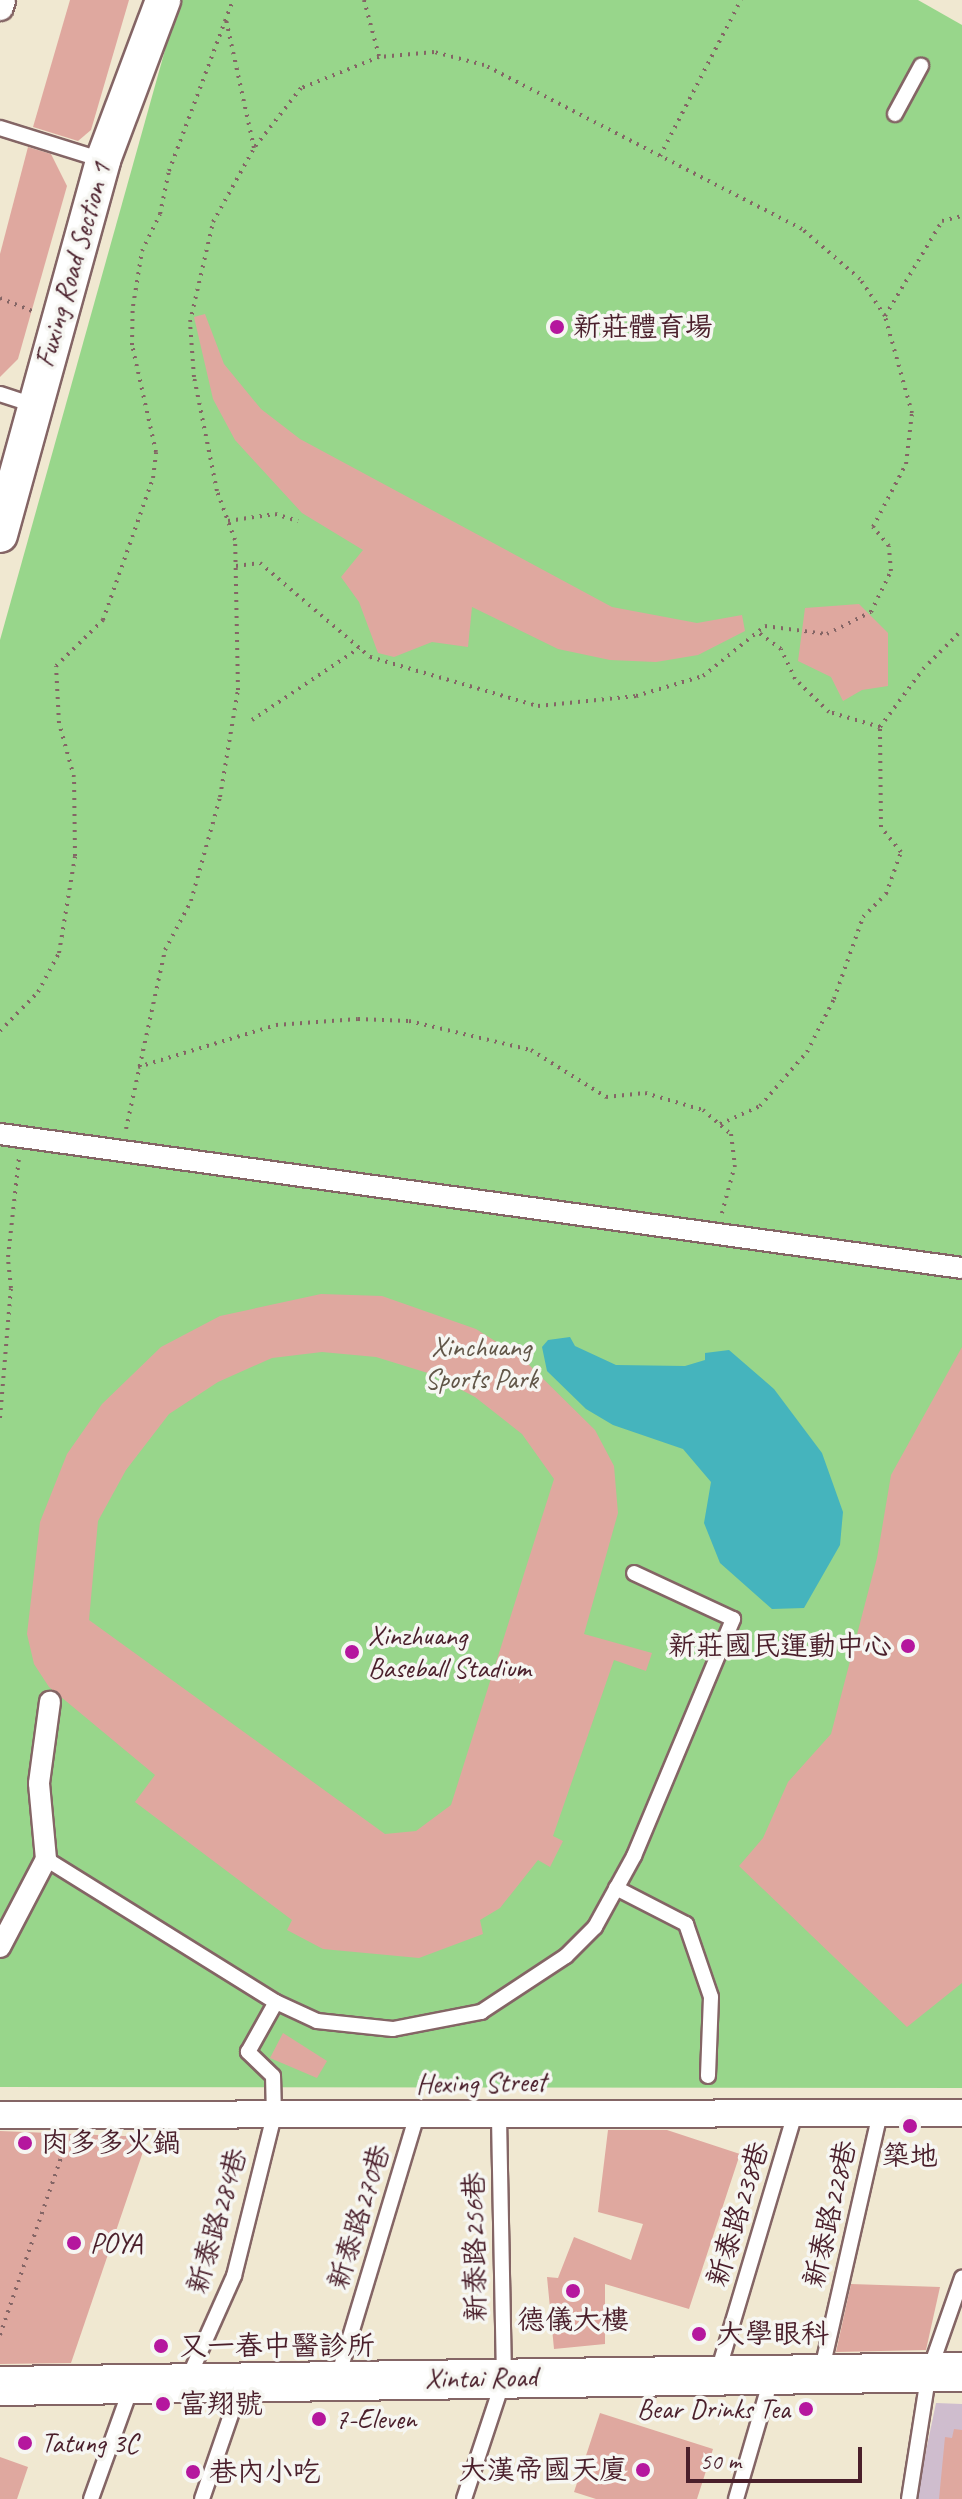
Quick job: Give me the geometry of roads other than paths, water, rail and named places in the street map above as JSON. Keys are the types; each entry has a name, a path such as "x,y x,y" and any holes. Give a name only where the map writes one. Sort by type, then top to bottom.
{"main road":[{"name":"Xintai Road","path":"0,2386 946,2372"}],"street":[{"path":"0,7 2,0"},
{"name":"Fuxing Road Section 1","path":"0,535 33,405 103,160 163,0"},
{"path":"0,1134 962,1268"},
{"path":"0,1947 46,1859 39,1783 50,1702"},
{"name":"Hexing Street","path":"0,2115 962,2113"}],"lane":[{"path":"895,114 921,66"},
{"path":"0,128 103,160"},
{"path":"0,394 33,405"},
{"path":"46,1859 276,2002 317,2021 393,2029 481,2012 566,1956 595,1927 616,1888 733,1619 634,1573"},
{"path":"616,1888 686,1924 711,1997 708,2076"},
{"name":"新泰路284巷","path":"186,2383 234,2276 274,2116 273,2076 248,2052 276,2002"},
{"name":"新泰路238巷","path":"717,2375 795,2113"},
{"name":"新泰路228巷","path":"821,2374 880,2113"},
{"name":"新泰路270巷","path":"337,2381 417,2115"},
{"name":"新泰路256巷","path":"464,2499 504,2378 499,2115"},
{"path":"909,2499 946,2372 962,2278"},
{"path":"736,2499 772,2375"},
{"path":"202,2499 243,2382"},
{"path":"91,2499 132,2384"}],"water":[{"path":"570,1337 575,1346 616,1365 685,1366 705,1360 705,1353 729,1350 774,1389 822,1453 843,1512 840,1545 804,1608 772,1609 720,1563 704,1523 711,1482 683,1449 613,1425 586,1409 547,1371 542,1347 548,1340"}],"place":[{"name":"新莊體育場","path":"557,327"},
{"name":"新莊國民運動中心","path":"908,1646"},
{"name":"Xinzhuang Baseball Stadium","path":"352,1652"},
{"name":"築地","path":"910,2126"},
{"name":"肉多多火鍋","path":"25,2143"},
{"name":"POYA","path":"74,2243"},
{"name":"德儀大樓","path":"573,2291"},
{"name":"大學眼科","path":"699,2334"},
{"name":"又一春中醫診所","path":"161,2346"},
{"name":"富翔號","path":"163,2404"},
{"name":"Bear Drinks Tea","path":"806,2409"},
{"name":"7-Eleven","path":"319,2419"},
{"name":"Tatung 3C","path":"25,2443"},
{"name":"大漢帝國天廈","path":"643,2470"},
{"name":"巷内小吃","path":"193,2472"}],"park label":[{"name":"Xinchuang Sports Park","path":"481,1363"}]}
